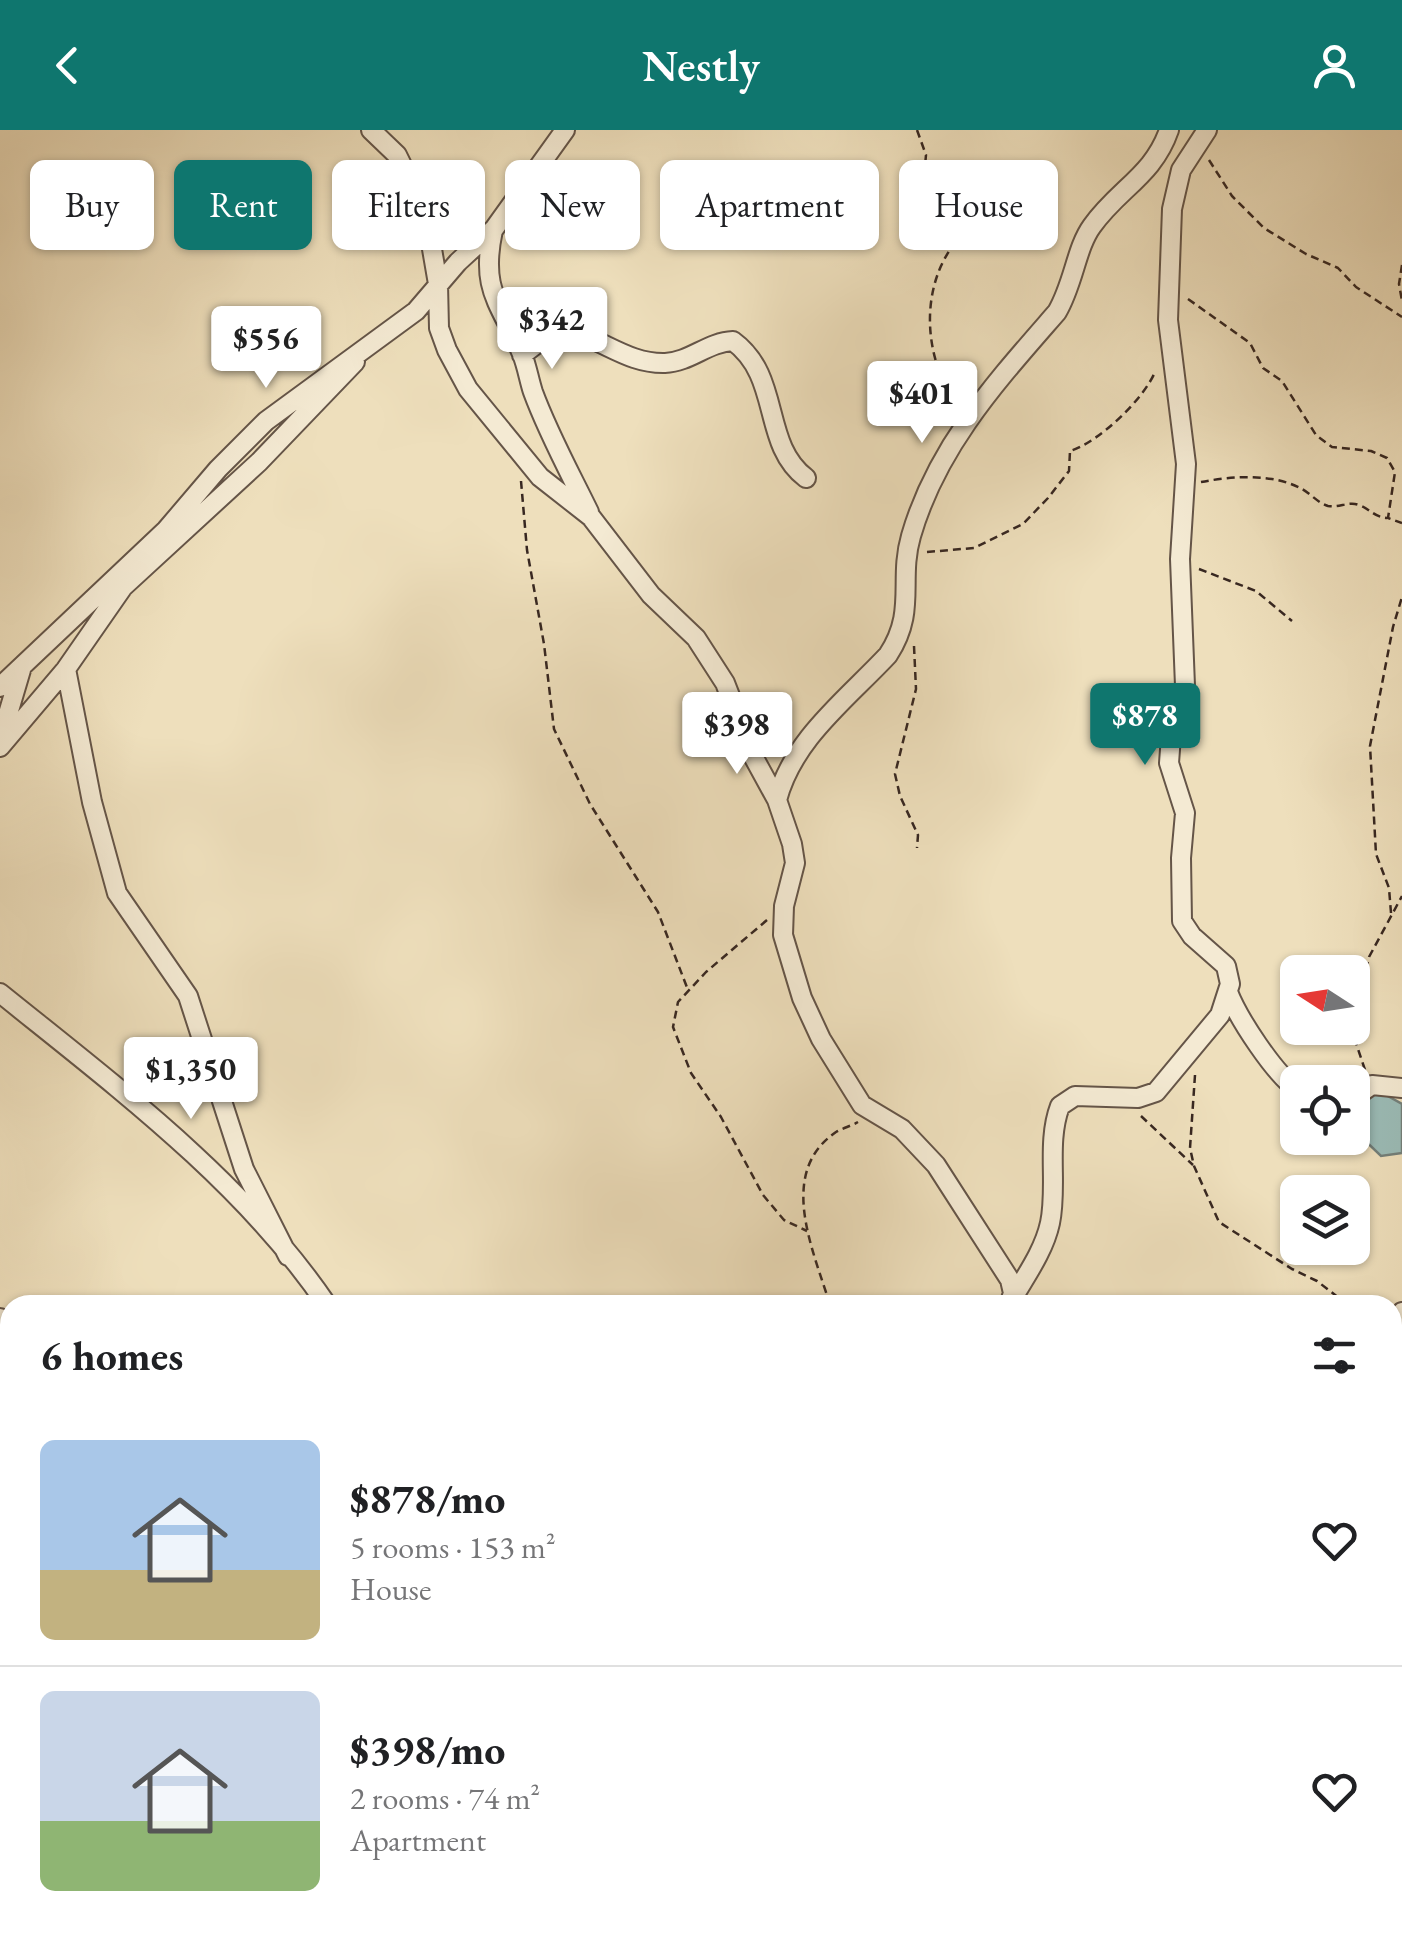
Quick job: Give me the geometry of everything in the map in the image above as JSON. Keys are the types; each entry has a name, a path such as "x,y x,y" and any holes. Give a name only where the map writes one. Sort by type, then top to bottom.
{"street":[{"path":"372,130 387,142 416,188 426,214 438,284 440,328 446,350 468,389 518,454 558,492 592,517"},
{"path":"0,687 166,530 266,421 336,366 410,316 494,229 565,130"},
{"path":"777,800 782,779 798,748 897,641 907,611 908,553 914,526 940,463 968,420 1057,312 1070,291 1090,228 1150,168 1170,130"},
{"path":"1015,1295 1050,1225 1054,1130 1060,1106 1079,1095 1146,1097 1160,1088 1220,1015 1230,980 1226,966 1185,928 1180,910 1184,813 1171,774 1168,749 1185,686 1180,559 1184,444 1170,350 1172,208 1181,170 1201,137"},
{"path":"494,229 488,252 494,300 522,355 554,442 592,517 651,595 713,660 754,758 777,800 795,863 784,906 783,935 802,998 838,1069 872,1114 902,1129 942,1173 1004,1268 1012,1286 1011,1295"},
{"path":"522,355 542,339 566,331 618,354 664,363 733,341 759,373 770,398 784,454 806,478"},
{"path":"0,744 66,670 123,586 258,462 333,388 364,350"},
{"path":"0,744 22,668"},
{"path":"66,670 92,802 118,893 188,996 244,1169 288,1256"},
{"path":"1228,992 1240,1021 1280,1074"},
{"path":"0,993 171,1136 251,1214 318,1295"},
{"path":"1372,1084 1402,1088"}],"path":[{"path":"918,130 926,154 924,176 944,192 963,216 961,232 939,273 930,316 938,372 945,389 968,420"},
{"path":"1201,137 1232,196 1264,228 1338,268 1356,288 1402,317"},
{"path":"1402,265 1402,301"},
{"path":"1170,287 1250,343 1263,368 1282,381 1308,424 1323,440 1342,451 1371,451 1387,458 1395,472 1388,518"},
{"path":"908,553 974,548 1032,517 1069,471 1070,452 1088,443 1139,400 1170,350"},
{"path":"518,454 527,550 554,729 572,772 658,912 688,990"},
{"path":"1185,484 1242,478 1282,480 1322,504 1355,504 1378,517 1402,523"},
{"path":"1180,559 1249,587 1292,621"},
{"path":"1391,913 1389,888 1376,854 1370,746 1402,598"},
{"path":"907,611 914,634 918,675 895,774 900,796 918,835 917,848"},
{"path":"1372,1084 1352,1031 1370,958 1402,896"},
{"path":"784,906 688,990 678,1002 673,1026 691,1074 720,1117 752,1177 774,1210 807,1231"},
{"path":"1198,1063 1190,1112 1190,1148 1219,1222 1336,1295"},
{"path":"1121,1099 1194,1166"},
{"path":"827,1295 802,1208 806,1175 816,1152 837,1132 872,1114"}],"water":[{"path":"1377,1090 1402,1104 1402,1153 1381,1156 1370,1145 1370,1093"}]}
